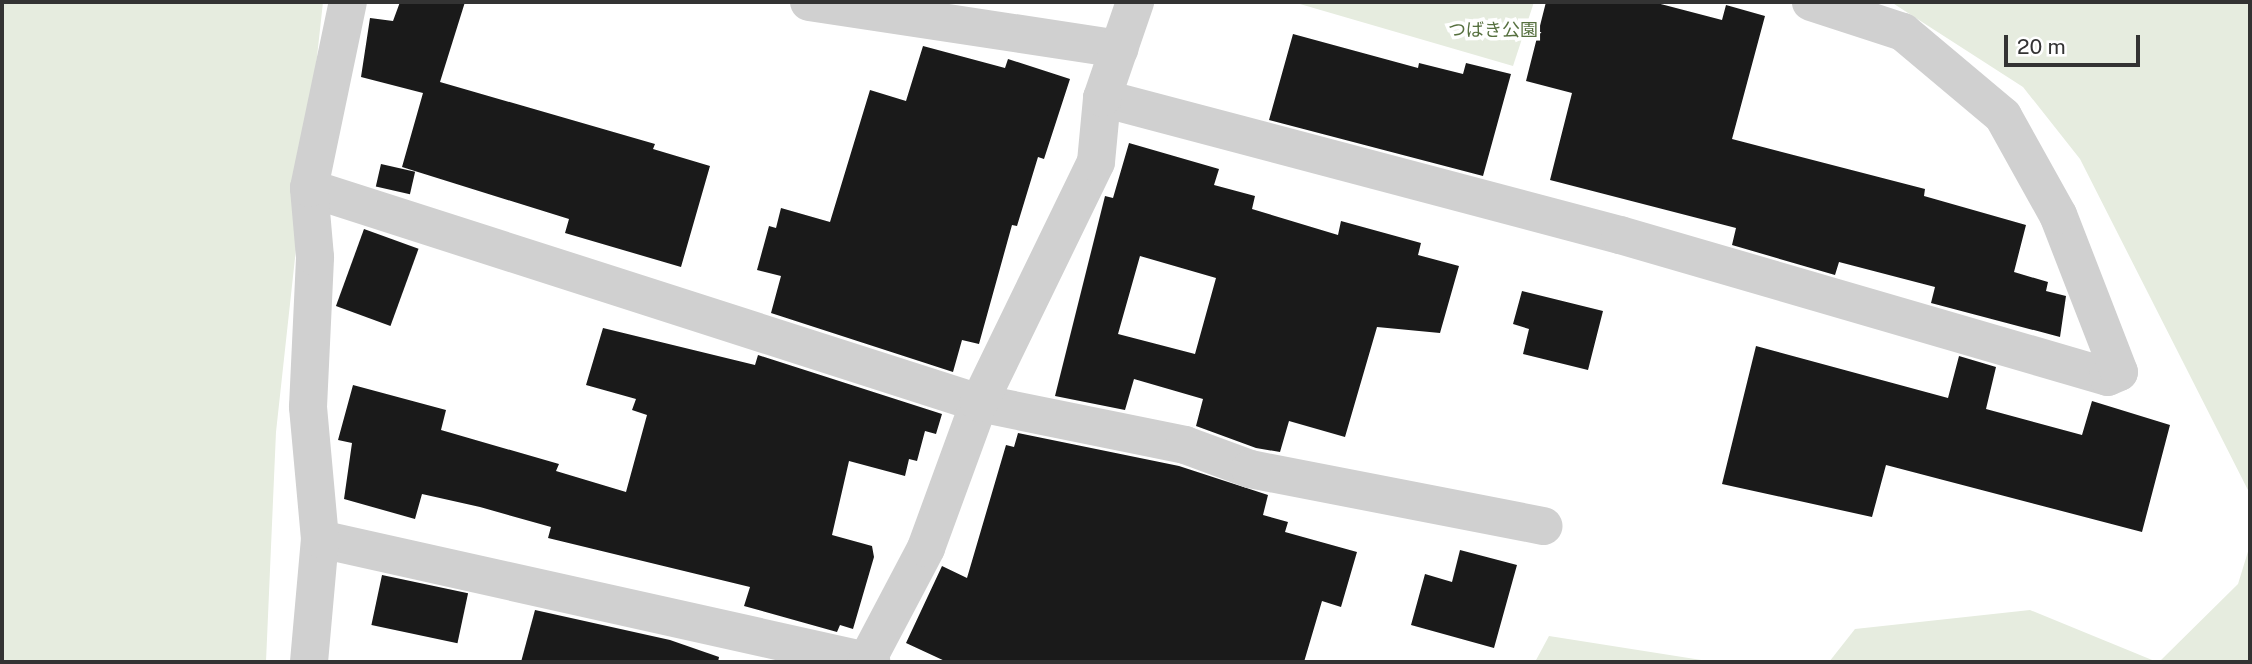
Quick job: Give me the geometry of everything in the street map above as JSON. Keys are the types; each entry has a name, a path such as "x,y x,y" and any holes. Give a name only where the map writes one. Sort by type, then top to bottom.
{"street":[{"path":"309,662 320,539 308,407 315,257 309,188 348,2"},
{"path":"808,2 1119,49"},
{"path":"320,539 868,662 926,548 979,403 1096,162 1102,98 1135,2"},
{"path":"1102,98 1620,235 2108,377 2119,372 2058,215 2003,116 1903,32 1811,2"},
{"path":"309,188 979,403 1185,445 1250,469 1544,526"}],"green space":[{"path":"2,2 323,2 276,432 266,662 2,662"},
{"name":"つばき公園","path":"1293,2 1534,2 1513,66"},
{"path":"1891,2 2250,2 2250,494 2080,159 2023,87"},
{"path":"2250,545 2250,662 2159,662 2238,584"},
{"path":"2030,610 2157,662 1829,662 1855,629"},
{"path":"1549,636 1714,662 1535,662"}],"building":[{"path":"400,2 465,2 440,82 655,144 653,149 710,166 681,267 565,233 569,219 402,167 423,93 361,77 370,18 393,21"},
{"path":"1546,2 1653,2 1722,20 1726,5 1765,16 1732,139 1925,189 1924,196 2026,225 2014,272 2048,282 2046,291 2066,296 2060,337 1931,303 1935,287 1839,262 1835,275 1732,245 1736,228 1550,180 1572,93 1526,81"},
{"path":"1293,34 1418,68 1419,63 1463,74 1466,63 1511,74 1483,176 1269,120"},
{"path":"923,46 1005,68 1008,59 1070,79 1044,159 1038,157 1017,226 1012,225 979,344 962,340 953,372 771,313 781,276 757,270 769,226 776,228 781,208 830,222 870,90 906,101"},
{"path":"1129,143 1219,169 1214,185 1255,196 1252,209 1338,235 1341,221 1421,243 1418,255 1459,266 1440,333 1377,327 1345,437 1289,421 1280,452 1256,448 1196,426 1203,399 1134,379 1125,410 1055,396 1105,196 1113,198","holes":["1140,256 1216,278 1195,354 1118,334"]},
{"path":"381,164 415,172 410,194 376,186"},
{"path":"364,229 419,249 390,326 336,306"},
{"path":"1522,291 1603,311 1588,370 1523,354 1529,329 1513,324"},
{"path":"603,328 755,365 758,355 942,414 936,434 925,431 917,461 909,459 905,476 849,461 832,535 872,546 874,557 853,629 840,625 837,632 744,606 750,587 548,538 551,527 480,507 422,494 415,519 344,499 352,443 338,440 353,385 446,410 441,430 559,464 556,471 626,492 647,415 632,410 636,399 586,385"},
{"path":"1756,346 1948,398 1959,356 1996,367 1986,409 2082,435 2092,401 2170,425 2142,532 1886,465 1872,517 1722,484"},
{"path":"1018,433 1179,466 1268,495 1263,515 1288,522 1285,532 1357,552 1341,607 1322,601 1304,662 947,662 906,643 942,566 967,578 1006,445 1014,447"},
{"path":"1460,550 1517,565 1494,648 1411,625 1425,574 1452,582"},
{"path":"382,575 468,593 457,643 371,625"},
{"path":"535,610 670,640 719,657 718,662 521,662"}]}
